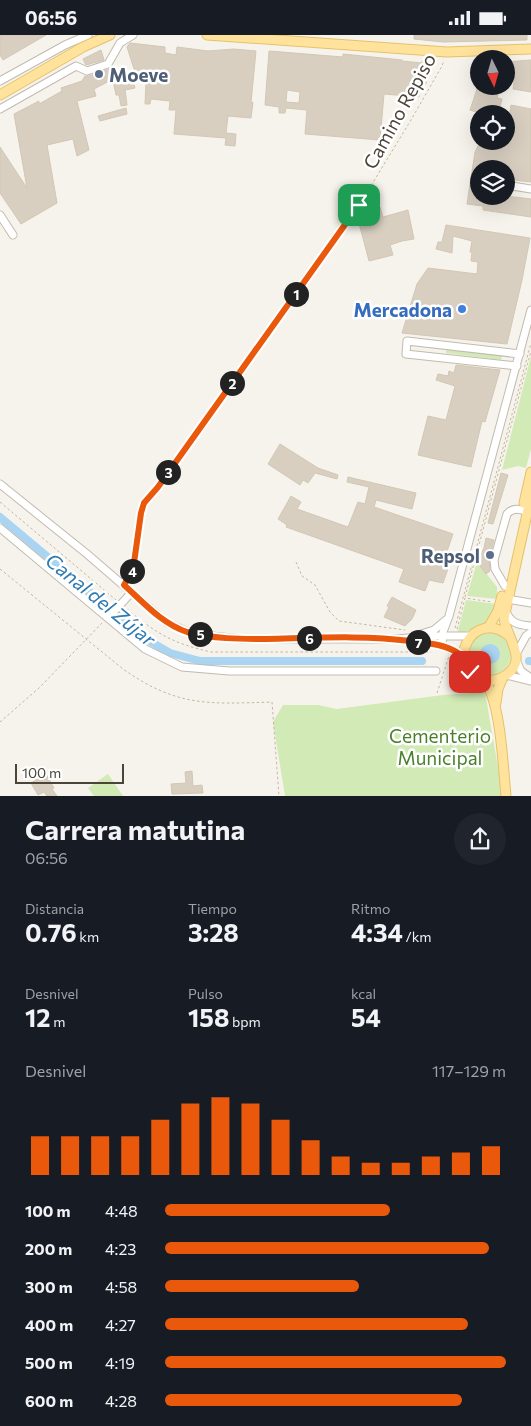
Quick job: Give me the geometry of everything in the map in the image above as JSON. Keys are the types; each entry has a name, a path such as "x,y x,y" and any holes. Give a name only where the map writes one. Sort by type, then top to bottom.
{"main road":[{"path":"84,47 95,35"},
{"path":"0,95 84,47 110,35"},
{"path":"207,35 447,52 531,49"},
{"path":"488,628 504,603 525,511 531,471"},
{"path":"506,796 496,705 498,689 512,668 516,657 513,641 504,626 505,586 525,511 531,496"},
{"path":"505,676 490,680 470,672 464,658 464,646 470,636 481,629 499,629 508,635"},
{"path":"484,679 496,705"}],"street":[{"path":"0,81 82,36 88,35"},
{"path":"0,109 76,66 87,71 108,64 120,43 133,35"},
{"path":"515,186 531,189"},
{"path":"0,215 13,235"},
{"path":"442,646 443,636 531,310"},
{"path":"517,366 406,354 408,341 520,354"},
{"path":"441,358 442,345"},
{"path":"0,484 124,585 167,623 186,631 202,635 242,639 396,639 470,636"},
{"path":"505,586 495,569 494,560 507,514 510,510 525,511"},
{"path":"0,528 146,649 182,667 229,671 436,671"},
{"path":"108,618 132,593"},
{"path":"531,603 504,603 509,618 514,623 531,626"},
{"path":"449,617 449,629 453,636"},
{"path":"396,639 434,630 449,617"},
{"path":"531,632 526,636 516,657 521,671 531,679"},
{"path":"396,639 442,646 464,658"},
{"path":"505,676 531,679"}],"path":[{"name":"Camino Repiso","path":"124,585 133,570 144,503 158,487 355,212 411,120 442,66 447,52"},
{"path":"453,636 531,343"},
{"path":"453,636 465,598 531,351"},
{"path":"0,503 119,605 169,639 186,646 211,652 435,652"},
{"path":"296,562 302,576 315,585 330,612 339,621 409,631 414,635"},
{"path":"0,569 86,640 144,684 181,699 204,703 272,703 279,796"},
{"path":"465,598 504,603"},
{"path":"0,722 39,688 108,618"},
{"path":"437,693 450,652"}],"green space":[{"path":"446,349 502,356 501,360 446,353"},
{"path":"531,356 531,449 526,468 518,466 502,470"},
{"path":"477,562 497,587 497,599 467,596"},
{"path":"466,600 496,604 491,617 487,621 457,634"},
{"path":"490,633 505,639 511,654 505,669 490,675 475,669 469,654 475,639"},
{"name":"Cementerio Municipal","path":"485,692 503,796 285,796 273,722 283,705 318,705 337,709 443,695"},
{"path":"108,774 123,796 94,796 88,788"}],"water":[{"path":"490,644 497,647 500,654 497,661 490,664 483,661 480,654 483,647"}],"building":[{"path":"0,35 46,35 3,60 0,55"},
{"path":"414,35 527,35 527,40 443,42 414,39"},
{"path":"130,43 165,47 165,53 176,55 177,47 208,51 234,49 256,51 251,118 228,116 226,133 236,134 235,146 225,145 226,138 174,134 176,110 169,110 170,101 151,99 150,104 145,104 146,83 133,81 135,88 125,90 127,105 121,106 119,95 116,95 113,80 136,75 127,47"},
{"path":"101,50 104,60 86,65 83,59"},
{"path":"269,51 343,57 343,54 422,63 422,61 428,62 426,84 420,84 419,97 384,94 380,140 305,134 307,110 286,108 285,113 279,113 279,107 265,105","holes":["287,90 300,92 299,103 286,102"]},
{"path":"531,60 531,92 515,89 515,61"},
{"path":"110,69 115,78 94,89 96,96 77,101 89,150 77,156 73,139 47,145 57,203 21,224 0,193 0,147 27,188 14,114 39,101 39,104 62,91 61,88 82,81 85,76"},
{"path":"475,95 498,95 497,98 502,99 500,105 472,105"},
{"path":"515,106 531,109 531,182 515,180 515,160 474,160 476,150 515,150"},
{"path":"126,108 127,114 100,121 98,116"},
{"path":"470,184 470,204 467,204"},
{"path":"515,197 531,199 531,217 483,210 483,206 475,205 515,205"},
{"path":"380,207 383,217 408,210 414,239 390,245 393,255 369,261 356,212"},
{"name":"Mercadona","path":"446,225 530,238 507,344 402,333 417,284 428,268 477,274 478,262 471,261 472,241 453,236 452,253 436,249 438,242 442,242"},
{"path":"456,365 500,370 485,422 482,421 471,467 418,455 428,416 446,420 455,386 436,380 438,374 448,376 449,371 454,373"},
{"path":"280,444 318,468 338,475 337,479 315,473 308,483 303,480 300,485 268,464"},
{"path":"501,473 508,475 493,524 488,523"},
{"path":"348,477 416,493 412,509 376,500 374,507 453,534 444,560 450,563 443,583 429,580 425,591 399,582 404,569 286,527 287,525 278,519 291,496 301,502 297,509 348,527 358,502 365,504 369,487 347,482"},
{"path":"486,538 494,540 489,559 490,571 486,574 477,562 478,555 480,556 484,548"},
{"path":"392,597 416,610 412,619 405,626 384,617"},
{"path":"192,771 193,786 202,785 203,793 172,794 171,784 186,783 185,772"},
{"path":"46,774 57,796 47,796 44,792 38,795 31,783"}],"waterway":[{"name":"Canal del Zújar","path":"0,517 146,639 170,653 200,661 422,661"}],"place":[{"name":"Moeve","path":"99,74"},
{"name":"Mercadona","path":"462,309"},
{"name":"Repsol","path":"490,555"}],"route":[{"path":"359,205 158,487 144,503 133,570 124,585 167,623 186,631 202,635 242,639 349,638 396,639 430,643 458,653 464,658 470,672"}]}
